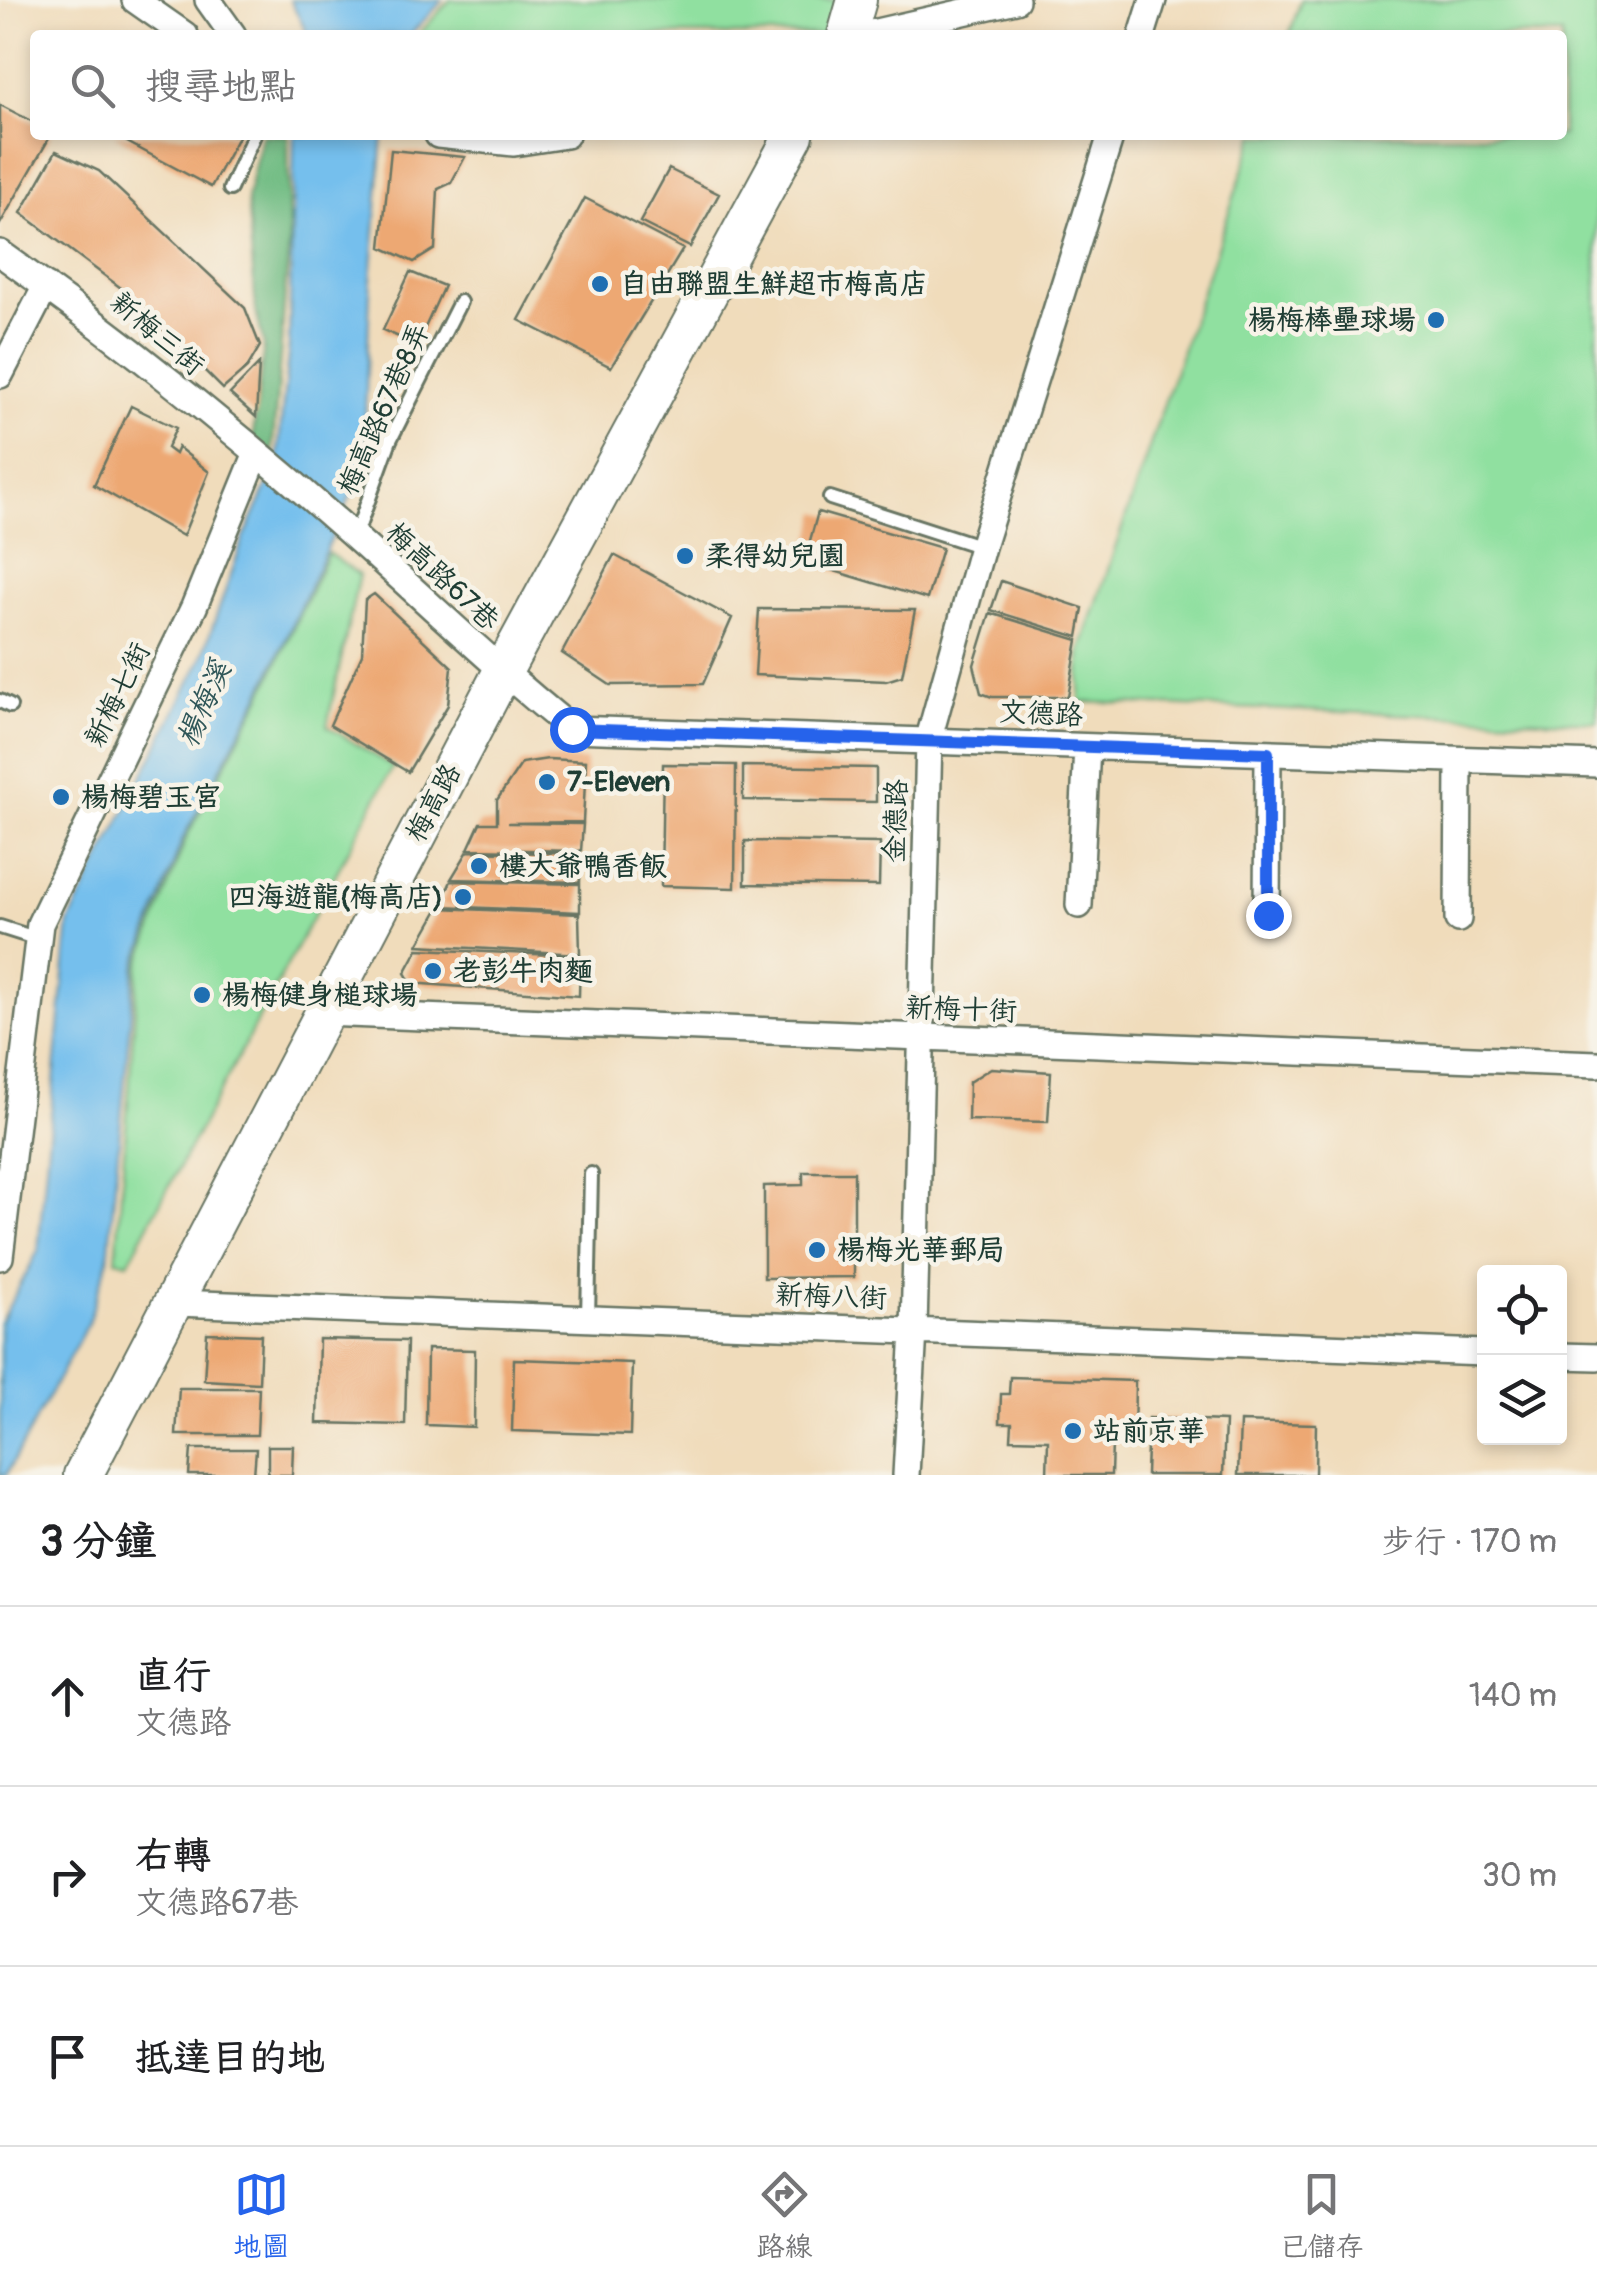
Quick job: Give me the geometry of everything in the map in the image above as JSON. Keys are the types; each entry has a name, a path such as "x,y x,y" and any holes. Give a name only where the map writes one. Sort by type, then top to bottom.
{"street":[{"path":"135,0 171,19"},
{"path":"208,0 229,30"},
{"path":"848,30 857,0"},
{"path":"885,30 1016,0"},
{"path":"1144,30 1153,0"},
{"path":"486,140 534,140"},
{"name":"梅高路","path":"83,1475 502,673 791,140"},
{"name":"金德路","path":"906,1475 914,1330 918,1039 929,738 982,547 1109,140"},
{"name":"新梅三街","path":"0,252 74,303 348,532"},
{"path":"0,375 46,286"},
{"name":"新梅七街","path":"0,1257 8,1122 40,924 264,461"},
{"name":"梅高路67巷","path":"348,532 502,673"},
{"name":"文德路","path":"502,673 572,729 929,738 1597,764"},
{"path":"1079,905 1087,747"},
{"path":"1268,753 1268,915"},
{"path":"1458,919 1459,760"},
{"name":"新梅十街","path":"323,1013 1597,1064"},
{"name":"新梅八街","path":"176,1302 1477,1352"},
{"path":"1567,1356 1597,1357"}],"lane":[{"path":"230,189 252,140"},
{"name":"梅高路67巷8弄","path":"348,532 460,302"},
{"path":"830,498 982,547"},
{"path":"0,928 38,940"},
{"path":"588,1318 591,1174"}],"green space":[{"path":"450,0 857,0 848,30 423,30"},
{"path":"1301,0 1597,0 1597,722 1080,702 1080,652 1253,140 1567,140 1567,30 1291,30"},
{"path":"261,140 288,140 289,245 271,468 251,451 264,346 256,311 247,198"},
{"path":"328,553 359,575 327,726 393,767 128,1263 116,1260 138,968 186,838 263,694"}],"water":[{"path":"290,0 443,0 415,30 305,30"},
{"name":"楊梅溪","path":"294,140 383,140 370,292 363,469 261,693 183,838 135,968 108,1260 88,1323 6,1475 0,1475 0,1323 38,1251 69,922 201,660 243,540 277,464 289,345"}],"building":[{"path":"0,105 30,120 30,140 48,140 0,224"},
{"path":"123,140 236,140 211,187"},
{"path":"391,150 465,157 451,183 438,189 435,249 414,262 381,247"},
{"path":"56,151 99,171 245,308 260,346 247,368 223,389 125,291 21,213"},
{"path":"669,169 719,194 690,247 640,222"},
{"name":"自由聯盟生鮮超市梅高店","path":"585,198 683,249 611,367 519,320"},
{"path":"410,272 444,286 417,345 383,330"},
{"path":"259,364 256,417 230,394"},
{"path":"131,406 176,428 167,448 175,454 178,447 209,472 183,536 94,485"},
{"path":"818,512 942,548 927,599 804,562"},
{"path":"614,555 732,618 703,684 610,685 562,653"},
{"path":"1001,581 1083,608 1078,637 991,610"},
{"path":"374,594 452,667 448,705 408,772 330,725 362,654 365,600"},
{"path":"759,609 915,610 902,676 886,681 755,675"},
{"path":"990,613 1078,640 1068,697 992,697 981,693 974,665"},
{"name":"7-Eleven","path":"548,759 586,761 583,822 508,823 583,824 581,851 468,849 480,823 497,823 497,800 522,763"},
{"path":"663,764 736,765 735,888 661,886"},
{"path":"743,766 876,768 876,802 743,800"},
{"path":"745,841 880,843 879,886 745,884"},
{"path":"468,851 581,854 580,882 451,879"},
{"path":"451,881 580,884 580,912 440,906"},
{"path":"439,908 579,914 580,954 418,945"},
{"path":"418,949 580,956 579,996 411,983 405,973"},
{"path":"991,1068 1051,1072 1048,1122 968,1120 969,1082"},
{"path":"803,1172 854,1172 854,1277 764,1278 764,1186 803,1185"},
{"path":"207,1333 261,1335 259,1383 204,1380"},
{"path":"319,1339 407,1341 405,1425 317,1423"},
{"path":"427,1349 475,1350 474,1427 426,1425"},
{"path":"514,1359 632,1363 630,1435 512,1431"},
{"name":"站前京華","path":"1010,1377 1135,1381 1134,1443 1112,1442 1111,1475 1047,1475 1048,1440 1011,1439 1012,1423 1000,1423 1001,1394 1009,1394"},
{"path":"179,1388 259,1388 257,1435 176,1435"},
{"path":"1148,1418 1225,1421 1223,1475 1146,1475"},
{"path":"1240,1422 1316,1424 1315,1475 1238,1475"},
{"path":"268,1446 293,1446 292,1475 268,1475"},
{"path":"191,1449 256,1449 254,1475 189,1475"}],"place":[{"name":"自由聯盟生鮮超市梅高店","path":"600,284"},
{"name":"楊梅棒壘球場","path":"1436,320"},
{"name":"柔得幼兒園","path":"685,556"},
{"name":"7-Eleven","path":"547,782"},
{"name":"楊梅碧玉宮","path":"61,797"},
{"name":"樓大爺鴨香飯","path":"479,866"},
{"name":"四海遊龍(梅高店)","path":"463,897"},
{"name":"老彭牛肉麵","path":"433,971"},
{"name":"楊梅健身槌球場","path":"202,995"},
{"name":"楊梅光華郵局","path":"817,1250"},
{"name":"站前京華","path":"1073,1431"}],"route":[{"path":"572,729 929,738 1268,753 1268,915"}]}
